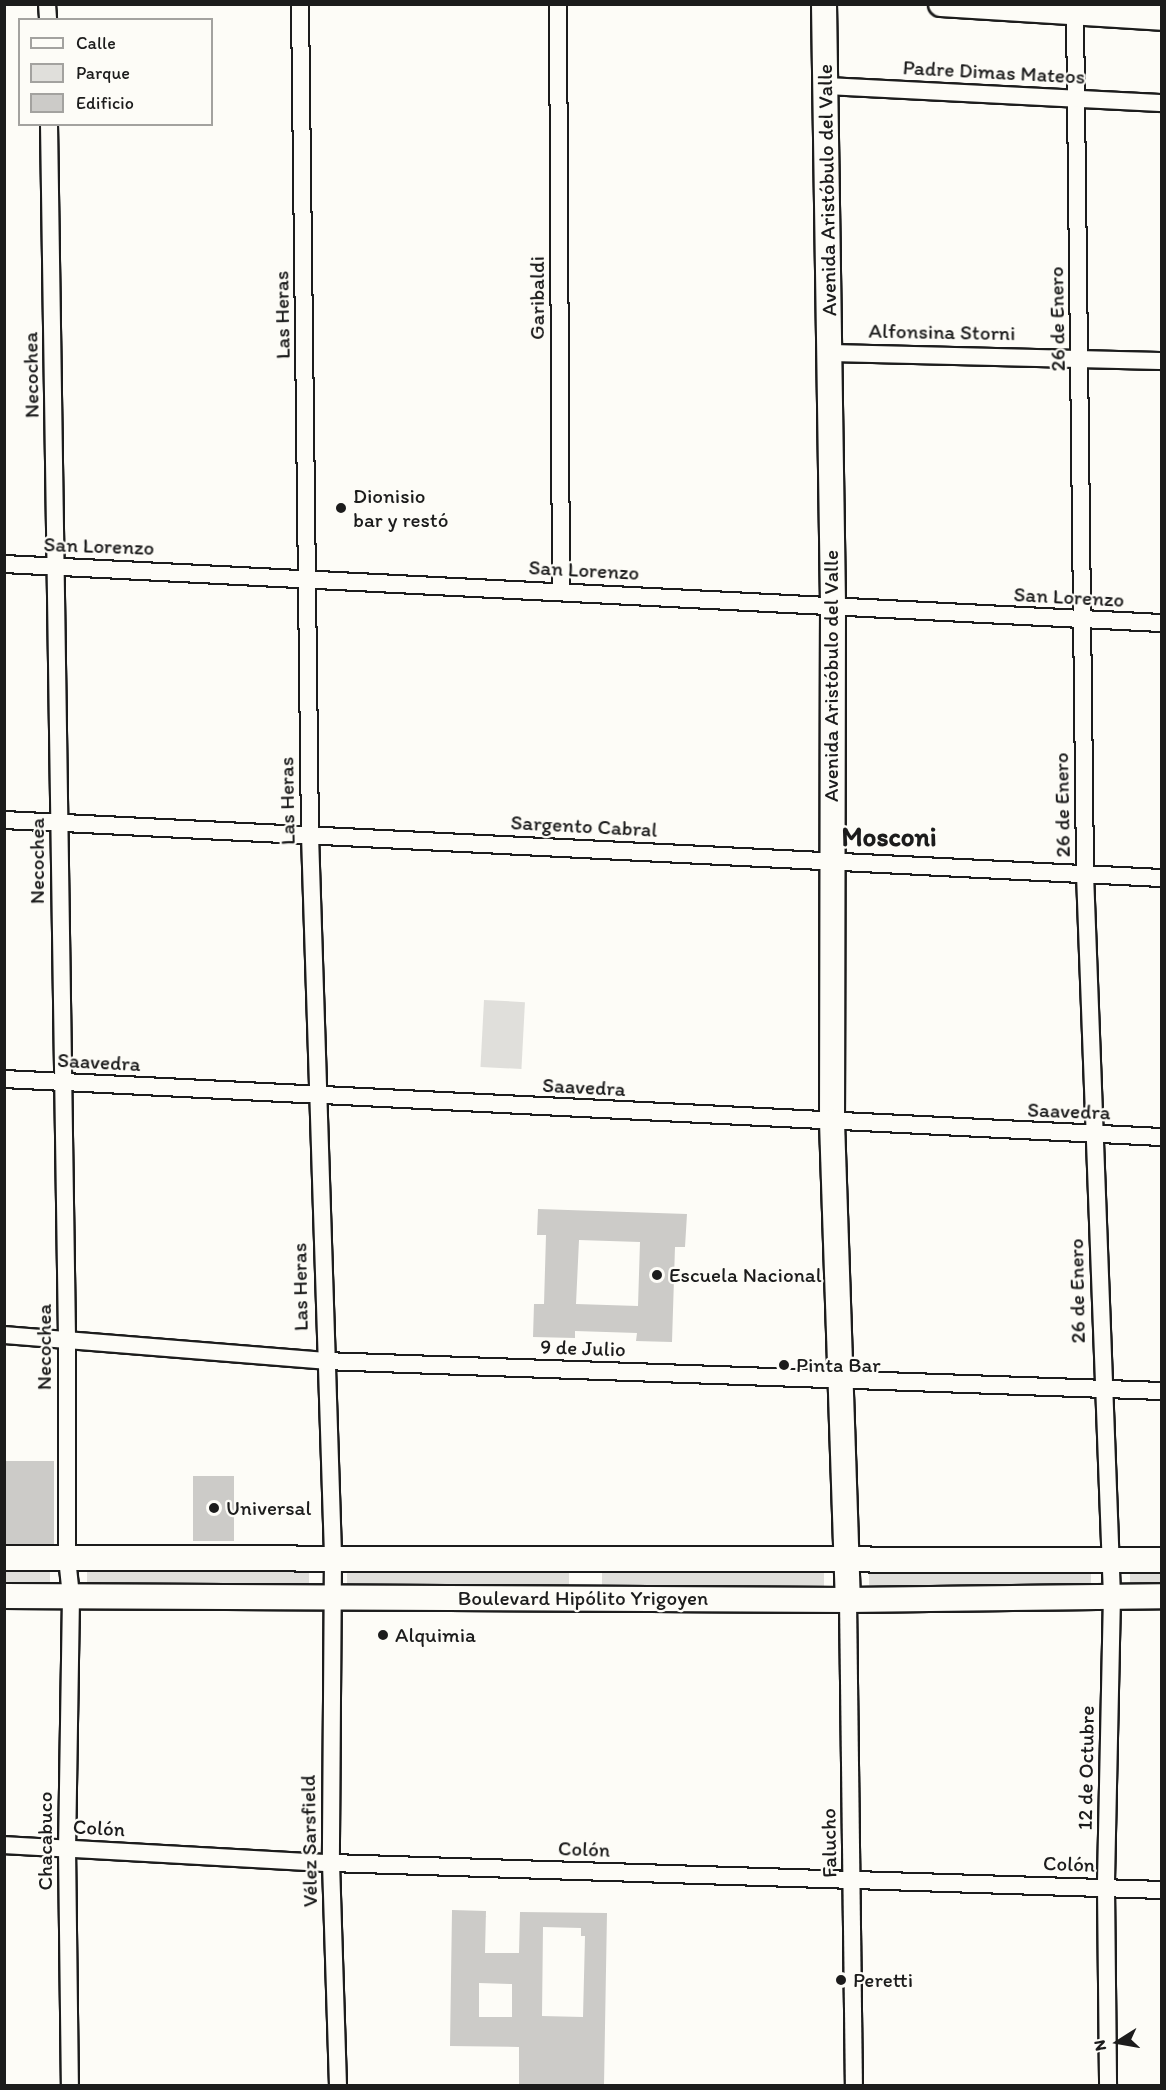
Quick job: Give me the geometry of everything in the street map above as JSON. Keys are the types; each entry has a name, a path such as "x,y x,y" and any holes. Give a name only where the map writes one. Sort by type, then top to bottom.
{"main road":[{"name":"Avenida Aristóbulo del Valle","path":"824,4 832,607 832,1122 848,1600"},
{"path":"941,4 1161,18"},
{"name":"Boulevard Hipólito Yrigoyen","path":"4,1557 333,1556 847,1561 1161,1560"},
{"path":"586,1559 586,1598"},
{"name":"Boulevard Hipólito Yrigoyen","path":"4,1596 848,1600 1161,1596"}],"street":[{"name":"Las Heras","path":"300,4 310,835 319,1096 324,1361 333,1556 332,1596"},
{"name":"Garibaldi","path":"558,4 561,591"},
{"name":"26 de Enero","path":"1075,13 1074,99 1081,358 1085,874 1102,1389 1112,1596"},
{"name":"Padre Dimas Mateos","path":"825,86 1161,103"},
{"name":"Necochea","path":"49,126 61,1083 67,1339 67,1558 71,1598"},
{"name":"Alfonsina Storni","path":"829,352 1161,361"},
{"name":"San Lorenzo","path":"4,564 308,577 1161,623"},
{"name":"Sargento Cabral","path":"4,819 1161,878"},
{"name":"Saavedra","path":"4,1079 1161,1137"},
{"name":"9 de Julio","path":"4,1335 324,1361 1161,1391"},
{"name":"Vélez Sarsfield","path":"332,1596 331,1863 338,2085"},
{"name":"12 de Octubre","path":"1108,2085 1106,1888 1112,1596"},
{"name":"Chacabuco","path":"70,2085 67,1848 71,1598"},
{"name":"Falucho","path":"848,1600 854,2085"},
{"name":"Colón","path":"4,1845 331,1863 1161,1890"}],"green space":[{"path":"484,1000 525,1002 521,1069 480,1067"},
{"path":"87,1570 309,1570 309,1584 87,1584"},
{"path":"1130,1570 1161,1570 1161,1584 1130,1584"},
{"path":"5,1571 50,1571 50,1585 5,1585"},
{"path":"347,1571 569,1571 569,1585 347,1585"},
{"path":"869,1571 1091,1571 1091,1585 869,1585"},
{"path":"602,1572 824,1572 824,1586 602,1586"}],"building":[{"name":"Escuela Nacional","path":"538,1209 687,1214 685,1247 675,1247 672,1342 636,1341 637,1333 575,1331 575,1338 533,1337 534,1304 544,1304 546,1235 537,1235","holes":["579,1240 640,1242 638,1306 576,1304"]},
{"path":"4,1461 54,1461 54,1544 4,1544"},
{"name":"Universal","path":"193,1476 234,1476 234,1541 193,1541"},
{"path":"452,1910 486,1911 485,1953 519,1953 520,1912 607,1913 604,2085 519,2085 519,2047 450,2046","holes":["543,1927 581,1928 581,1936 585,1936 583,2017 542,2016","479,1983 512,1984 512,2017 479,2017"]}],"place":[{"name":"Dionisio bar y restó","path":"341,508"},
{"name":"Escuela Nacional","path":"657,1275"},
{"name":"Pinta Bar","path":"784,1365"},
{"name":"Universal","path":"214,1508"},
{"name":"Alquimia","path":"383,1635"},
{"name":"Peretti","path":"841,1980"}],"district":[{"name":"Mosconi","path":"889,837"}]}
